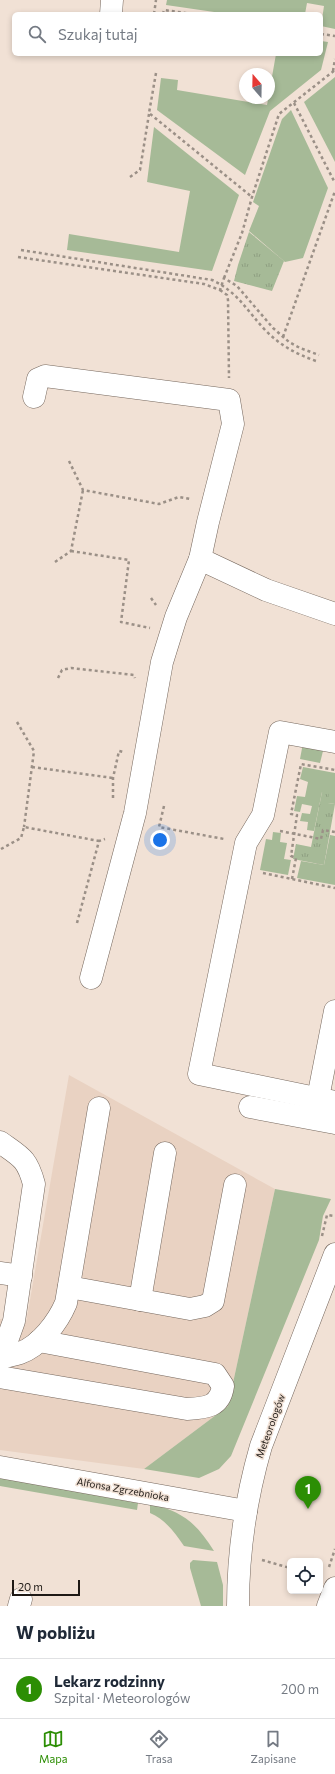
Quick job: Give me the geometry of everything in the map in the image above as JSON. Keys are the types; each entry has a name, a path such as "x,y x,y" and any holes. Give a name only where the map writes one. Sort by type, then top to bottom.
{"street":[{"path":"111,12 112,0"},
{"path":"34,397 38,379 45,376 229,400 233,424 200,559 176,617 162,662 135,813 91,978"},
{"path":"200,559 266,590 335,614"},
{"path":"335,742 280,732 263,816 246,843 199,1074 326,1100 335,1011"},
{"path":"250,1107 335,1123"},
{"path":"0,1365 39,1341 61,1315 66,1303 99,1108"},
{"path":"0,1142 21,1157 29,1168 34,1184 10,1274 14,1321 0,1365"},
{"path":"140,1300 165,1153"},
{"path":"69,1287 190,1309 206,1306 213,1301 235,1185"},
{"name":"Meteorologów","path":"238,1606 239,1559 246,1511 262,1446 335,1254"},
{"path":"0,1365 187,1409 204,1408 213,1404 222,1395 223,1386 215,1374 39,1341"},
{"name":"Alfonsa Zgrzebnioka","path":"0,1467 246,1511"},
{"path":"328,1606 331,1580"}],"path":[{"path":"154,12 156,0"},
{"path":"164,12 164,10 178,12"},
{"path":"323,34 335,36"},
{"path":"220,290 242,233 279,114 334,71 335,59"},
{"path":"130,177 140,170 156,73"},
{"path":"294,103 335,184"},
{"path":"150,113 252,197"},
{"path":"283,337 335,191"},
{"path":"21,250 212,280 222,285 246,306 265,330 282,345 297,354 316,361"},
{"path":"18,257 204,284 220,290 227,295 228,300 229,400"},
{"path":"224,278 237,286 273,328 283,337 300,348 319,355"},
{"path":"69,461 83,490 71,551"},
{"path":"83,490 159,504 179,497 194,499"},
{"path":"55,562 71,551 129,560 121,622 157,630"},
{"path":"151,598 155,604 162,606"},
{"path":"58,678 62,670 71,668 134,675 136,680"},
{"path":"1,850 21,838 24,827 34,751 17,722"},
{"path":"292,880 296,858 291,856 297,815 291,814 301,764 335,770"},
{"path":"32,767 114,778"},
{"path":"164,806 159,827 246,843"},
{"path":"24,827 99,841"},
{"path":"273,830 321,839 323,830 335,832"},
{"path":"241,869 335,888"},
{"path":"331,1580 335,1549"},
{"path":"261,1560 287,1567"}],"shaded area":[{"path":"69,1075 275,1189 228,1406 144,1469 0,1450 0,1319 26,1323"}],"green space":[{"path":"167,0 335,0 335,29 323,26 324,6 307,3 305,12 214,12 166,5"},
{"path":"323,41 328,42 321,70 270,111 245,175 157,110 161,78 178,80 177,90 239,100 239,104 275,104 275,68 274,68 276,56 323,56"},
{"path":"335,77 335,162 304,102"},
{"path":"291,110 328,188 303,258 285,262 249,231 259,206 253,202 282,119"},
{"path":"154,127 239,195 212,271 67,250 69,234 179,252 190,191 147,182"},
{"path":"249,232 284,261 272,291 234,281"},
{"path":"303,743 324,747 320,763 300,759"},
{"path":"303,767 335,773 335,804 328,803 322,792 314,831 307,830 308,822 300,821 302,813 310,814 312,806 302,804 300,812 294,811 297,796 305,797 308,782 300,779"},
{"path":"322,792 329,794 328,803 335,804 324,865 293,859 296,844 311,847"},
{"path":"273,832 281,833 280,842 287,843 284,859 291,860 288,875 260,870 266,839 272,840"},
{"path":"330,835 335,836 335,885 297,878 301,861 324,865"},
{"path":"275,1189 331,1199 323,1216 319,1240 231,1456 219,1469 199,1478 144,1469 228,1406"},
{"path":"0,1478 138,1503 137,1510 0,1486"},
{"path":"150,1504 172,1510 188,1520 201,1533 214,1551 184,1546 165,1523 150,1513"},
{"path":"193,1560 217,1562 223,1585 223,1606 201,1606 190,1568 190,1563"}],"place":[{"name":"Lekarz rodzinny","path":"308,1509"}]}
